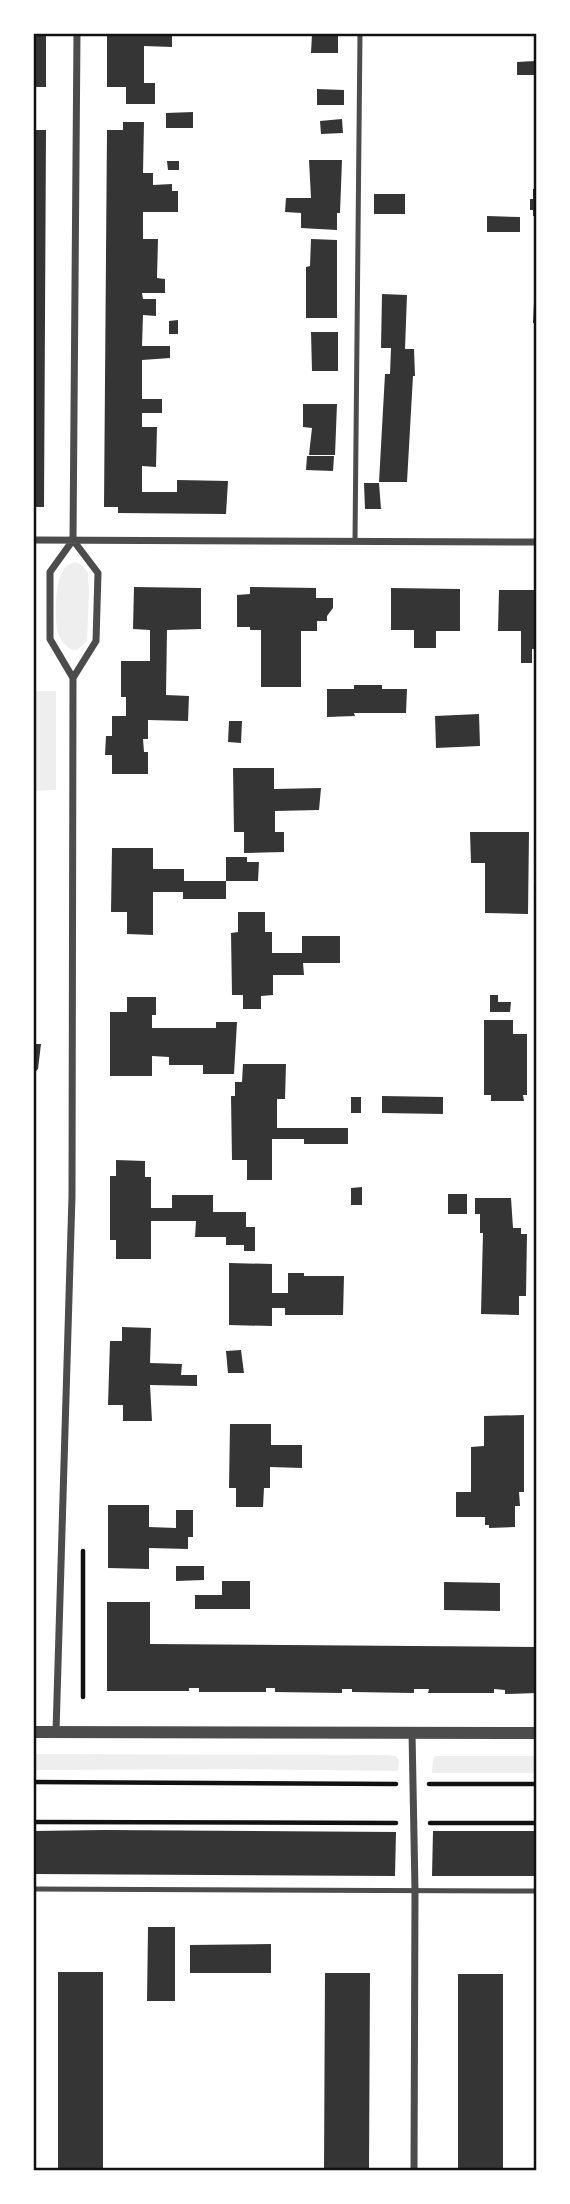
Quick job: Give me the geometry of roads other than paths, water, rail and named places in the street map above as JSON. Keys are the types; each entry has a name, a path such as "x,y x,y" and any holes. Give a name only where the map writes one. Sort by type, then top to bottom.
{"street":[{"path":"56,1732 72,1196 73,678 50,639 50,572 73,540 77,33"},
{"path":"33,540 537,542"},
{"path":"73,540 98,573 96,640 73,678"},
{"path":"33,1732 537,1733"},
{"path":"412,1732 415,1889 414,2171"}],"lane":[{"path":"355,541 360,33"},
{"path":"33,1889 537,1891"}]}
